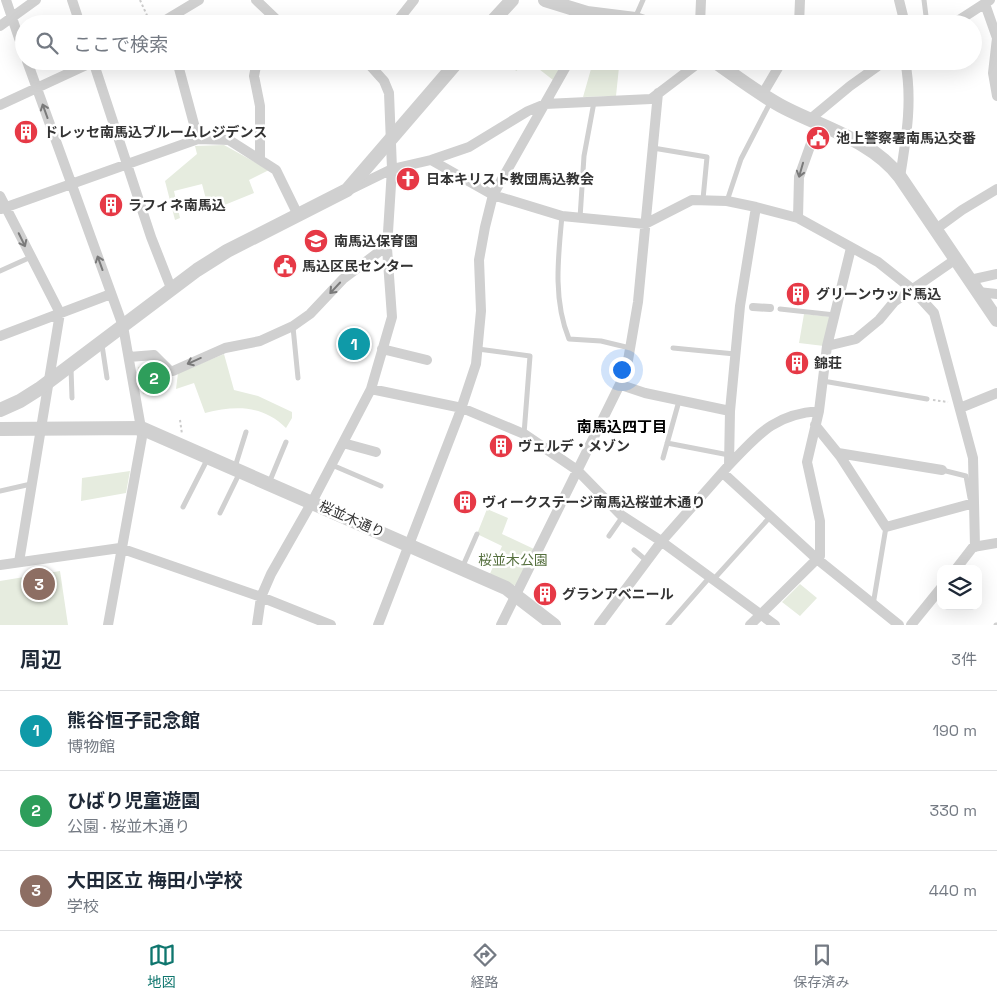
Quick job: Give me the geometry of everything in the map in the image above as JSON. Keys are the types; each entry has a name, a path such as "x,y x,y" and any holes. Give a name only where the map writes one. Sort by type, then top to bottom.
{"street":[{"path":"6,0 15,29"},
{"path":"16,15 36,0"},
{"path":"72,0 77,15"},
{"path":"174,15 199,0"},
{"path":"256,0 269,15"},
{"path":"403,15 414,0"},
{"path":"498,15 512,0"},
{"path":"545,0 583,15"},
{"path":"700,15 701,0"},
{"path":"800,0 800,15"},
{"path":"899,0 903,15"},
{"path":"967,15 987,2 997,38 993,73 997,96"},
{"path":"0,26 15,16"},
{"path":"30,70 123,326 141,428 142,437 122,526 108,625"},
{"path":"0,105 75,70"},
{"path":"97,70 151,237 171,288"},
{"path":"179,70 198,139"},
{"path":"255,70 254,76 260,106 260,159"},
{"path":"256,625 261,597 271,574 312,502 371,390 392,317 387,248 392,137 388,90 384,81 374,70"},
{"path":"347,190 450,70"},
{"path":"378,625 462,408 476,364 481,311 479,260 493,195 564,70"},
{"path":"0,410 20,401 49,382 171,288 227,251 347,190 392,169 431,160 469,147 497,129 545,104 651,99 689,70"},
{"path":"727,70 767,98 879,155 900,177 997,320"},
{"path":"767,98 778,70"},
{"path":"798,218 798,177 813,122 850,86 872,70"},
{"path":"900,177 907,130 909,93 905,70"},
{"path":"501,625 621,385 631,348 639,293 658,93"},
{"path":"3,208 128,163 161,149 198,139 230,140 276,170 298,215"},
{"path":"431,160 493,195 562,216 645,224 692,200 727,201 756,206 798,218 878,262 912,289 934,313 973,458 975,547"},
{"path":"936,229 962,210 997,189"},
{"path":"0,196 3,208 60,313 19,562"},
{"path":"756,206 740,306 727,464 770,517 817,559 899,625"},
{"path":"129,357 154,355 169,370 173,371 225,348 260,341 293,326 310,314 343,279 384,248 387,248"},
{"path":"750,625 820,556 820,521 807,462 818,411 827,346 852,248"},
{"path":"827,346 856,338 879,320 894,302 956,259"},
{"path":"970,280 997,274"},
{"path":"978,292 997,294"},
{"path":"0,336 111,294"},
{"path":"753,307 770,308"},
{"path":"382,350 428,360"},
{"path":"621,385 645,393 730,410"},
{"path":"371,390 462,408 524,434 577,470 622,516 775,625"},
{"path":"959,406 997,393"},
{"path":"599,625 661,542 727,464 766,428 797,412 818,411"},
{"path":"815,425 838,453 886,527 973,503"},
{"path":"0,429 141,428"},
{"name":"桜並木通り","path":"141,428 506,588 554,625"},
{"path":"343,443 376,452"},
{"path":"838,453 942,470"},
{"path":"959,565 975,547 997,543"},
{"path":"0,565 120,548 261,597 331,625"},
{"path":"911,625 937,593"}],"lane":[{"path":"637,15 643,0"},
{"path":"924,0 926,15"},
{"path":"727,201 767,98"},
{"path":"580,218 584,156 594,102"},
{"path":"653,148 707,157 702,199"},
{"path":"562,216 557,275 562,320 569,340 601,341 631,348"},
{"path":"0,271 30,257"},
{"path":"780,309 836,315"},
{"path":"293,326 298,378"},
{"path":"102,342 107,378"},
{"path":"674,348 735,354"},
{"path":"478,349 530,356 524,434"},
{"path":"71,365 72,398"},
{"path":"823,381 927,399"},
{"path":"663,458 679,400"},
{"path":"220,513 237,471 246,432"},
{"path":"268,484 286,442"},
{"path":"667,443 727,464"},
{"path":"183,507 208,458"},
{"path":"332,465 381,486"},
{"path":"942,470 966,476 973,503"},
{"path":"0,491 31,484"},
{"path":"609,536 622,516"},
{"path":"668,625 770,517"},
{"path":"872,604 886,527"},
{"path":"462,570 477,534"},
{"path":"634,550 648,561"}],"path":[{"path":"140,0 146,15"},
{"path":"927,399 959,406"}],"green space":[{"path":"540,70 559,70 553,80"},
{"path":"591,70 619,70 616,96 583,97"},
{"path":"224,145 269,170 249,180 254,193 222,206 220,202 207,203 202,184 174,191 180,218 175,220 165,181 197,154 195,146"},
{"path":"804,314 832,317 824,346 799,343"},
{"path":"224,354 234,390 258,396 292,412 292,418 286,428 277,420 267,415 247,409 237,408 205,413 194,383 176,389 178,373"},
{"path":"159,364 168,374 169,383 160,386 160,391 143,394 138,367"},
{"path":"130,471 126,493 81,501 82,478"},
{"name":"桜並木公園","path":"487,509 508,518 502,534 534,549 517,585 512,586 489,576 502,546 477,534"},
{"path":"60,571 68,625 0,625 0,581"},
{"path":"800,584 817,598 800,616 782,602"}],"place":[{"name":"ドレッセ南馬込ブルームレジデンス","path":"26,132"},
{"name":"池上警察署南馬込交番","path":"818,138"},
{"name":"日本キリスト教団馬込教会","path":"408,179"},
{"name":"ラフィネ南馬込","path":"111,205"},
{"name":"南馬込保育園","path":"316,241"},
{"name":"馬込区民センター","path":"285,266"},
{"name":"グリーンウッド馬込","path":"798,294"},
{"name":"熊谷恒子記念館","path":"354,344"},
{"name":"錦荘","path":"797,363"},
{"name":"ひばり児童遊園","path":"154,378"},
{"name":"ヴェルデ・メゾン","path":"501,446"},
{"name":"ヴィークステージ南馬込桜並木通り","path":"465,502"},
{"name":"大田区立 梅田小学校","path":"39,584"},
{"name":"グランアベニール","path":"545,594"}],"district":[{"name":"南馬込四丁目","path":"622,426"}]}
